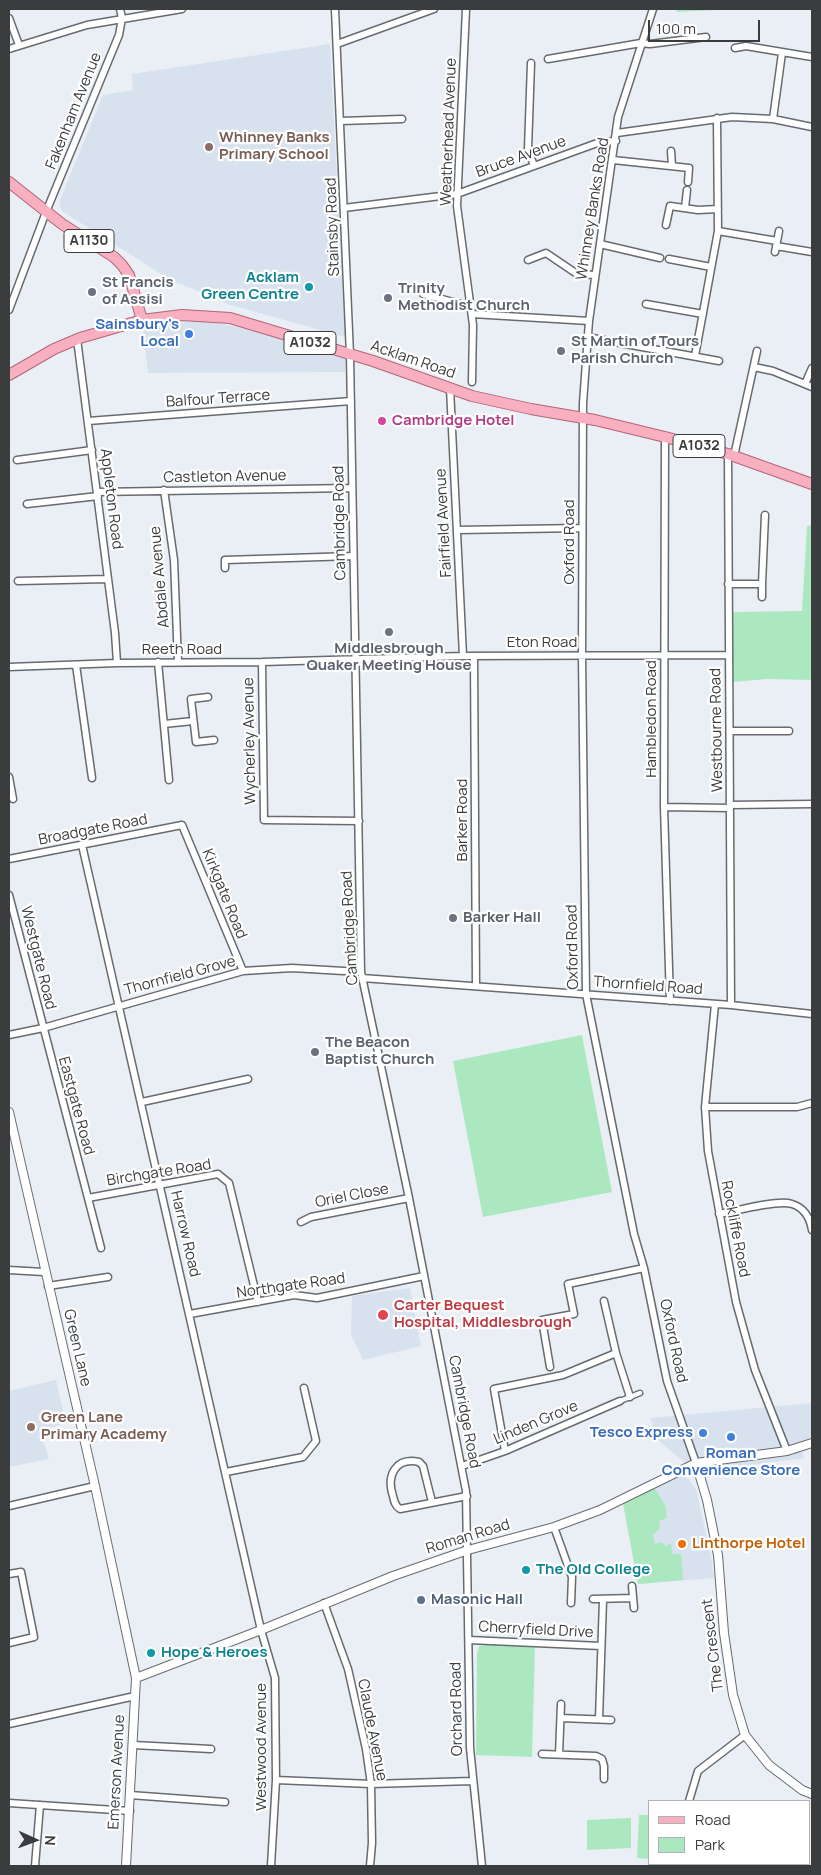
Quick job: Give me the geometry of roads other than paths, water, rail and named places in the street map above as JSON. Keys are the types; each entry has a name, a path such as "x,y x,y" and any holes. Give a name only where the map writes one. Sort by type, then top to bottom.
{"main road":[{"name":"A1130","path":"9,182 46,212 114,257 122,265 129,275 142,320"},
{"name":"Acklam Road","path":"9,376 54,349 77,339 142,320 182,315 230,318 373,361 472,396 511,405 583,417 666,438 731,455 812,484"}],"street":[{"path":"120,9 122,18"},
{"path":"9,48 87,25 182,9"},
{"name":"Stainsby Road","path":"336,9 350,355"},
{"path":"337,44 434,9"},
{"name":"Weatherhead Avenue","path":"466,9 457,206 472,310 472,379 480,376"},
{"name":"Whinney Banks Road","path":"583,417 587,337 618,117 653,9"},
{"path":"9,18 19,46"},
{"name":"Fakenham Avenue","path":"9,310 46,212 118,35 122,18"},
{"path":"548,59 641,43 650,44 706,37"},
{"path":"735,48 746,46 812,57"},
{"path":"773,119 782,52"},
{"path":"531,64 528,149 534,166"},
{"path":"617,133 732,117 773,119 812,127"},
{"path":"695,356 718,231 717,118"},
{"path":"341,121 402,119"},
{"name":"Bruce Avenue","path":"344,208 457,194 600,142 616,141"},
{"path":"671,150 672,166"},
{"path":"613,160 689,168 688,182"},
{"path":"685,208 687,190"},
{"path":"666,225 670,206 718,210"},
{"path":"718,231 776,246 812,252"},
{"path":"776,246 779,231"},
{"path":"600,244 660,258 711,267"},
{"path":"528,260 546,253 577,274 595,275"},
{"path":"423,294 472,310 589,321"},
{"path":"646,304 702,314"},
{"path":"587,337 719,361"},
{"name":"Appleton Road","path":"77,339 98,494 117,663"},
{"name":"Westbourne Road","path":"731,1005 728,584 731,455 757,352"},
{"name":"Cambridge Road","path":"350,355 362,974 462,1466 467,1496 468,1550"},
{"path":"754,367 773,371 812,387"},
{"path":"805,384 812,368"},
{"name":"Fairfield Avenue","path":"450,388 463,656"},
{"name":"Balfour Terrace","path":"88,421 351,401"},
{"name":"Oxford Road","path":"583,417 582,656 586,994 634,1234 644,1268 667,1381 696,1462"},
{"name":"Hambledon Road","path":"666,438 664,807 670,1001"},
{"path":"17,460 92,450"},
{"name":"Castleton Avenue","path":"28,504 98,494 164,490 352,488"},
{"name":"Abdale Avenue","path":"164,490 174,560 178,662"},
{"path":"762,596 765,515"},
{"path":"457,530 582,528"},
{"path":"226,568 225,560 353,556"},
{"path":"18,581 108,579"},
{"path":"728,584 762,584"},
{"name":"Eton Road","path":"356,659 463,656 728,655"},
{"name":"Barker Road","path":"474,656 476,985"},
{"name":"Reeth Road","path":"9,668 117,663 356,659"},
{"path":"158,662 169,780"},
{"name":"Wycherley Avenue","path":"262,662 264,820 359,821"},
{"path":"76,666 92,778"},
{"path":"208,697 191,699 193,721 196,742 214,740"},
{"path":"164,724 193,721"},
{"path":"730,731 789,732"},
{"path":"9,777 13,799"},
{"path":"664,807 812,804"},
{"name":"Broadgate Road","path":"9,859 182,826"},
{"name":"Kirkgate Road","path":"182,826 243,971"},
{"name":"Harrow Road","path":"82,845 261,1630"},
{"name":"Westgate Road","path":"9,895 43,1028"},
{"name":"Thornfield Grove","path":"9,1035 43,1028 243,971 292,968 362,974"},
{"name":"Thornfield Road","path":"362,974 731,1005 812,1014"},
{"name":"Rockliffe Road","path":"715,1004 705,1107 708,1151 736,1302 755,1370 787,1451"},
{"name":"Eastgate Road","path":"43,1028 101,1248"},
{"path":"142,1102 248,1079"},
{"path":"705,1107 796,1106 812,1103"},
{"name":"Green Lane","path":"9,1112 44,1272 95,1486 136,1678"},
{"name":"Birchgate Road","path":"88,1198 218,1174 229,1183 258,1302"},
{"name":"Oriel Close","path":"301,1222 311,1217 409,1198"},
{"path":"719,1214 784,1202 792,1204 807,1214 812,1230"},
{"path":"550,1366 542,1320 574,1314 568,1284 644,1268"},
{"path":"9,1270 44,1272"},
{"path":"48,1286 108,1276"},
{"name":"Northgate Road","path":"190,1314 294,1295 317,1298 424,1276"},
{"path":"604,1302 616,1353 630,1397"},
{"path":"505,1451 494,1389 563,1375 616,1353"},
{"path":"226,1472 303,1457 316,1441 304,1388"},
{"path":"620,1401 640,1393"},
{"name":"Linden Grove","path":"462,1466 505,1451 620,1401"},
{"name":"Roman Road","path":"136,1678 393,1576 468,1550 554,1527 600,1510 696,1462 787,1451 812,1443"},
{"path":"432,1502 422,1466 419,1462 407,1462 397,1466 392,1472 390,1481 397,1508 400,1509 467,1496"},
{"name":"The Crescent","path":"696,1462 718,1555 724,1633 733,1695 746,1734 769,1765 802,1790 812,1794"},
{"path":"9,1506 95,1486"},
{"path":"554,1527 572,1577 571,1603"},
{"name":"Orchard Road","path":"468,1550 470,1748 482,1866"},
{"path":"9,1574 21,1572 34,1637 9,1643"},
{"path":"632,1586 634,1608"},
{"path":"593,1599 633,1598"},
{"name":"Cherryfield Drive","path":"598,1719 604,1600"},
{"name":"Claude Avenue","path":"324,1603 348,1669 366,1749 371,1784 372,1843 370,1866"},
{"name":"Westwood Avenue","path":"261,1630 275,1678 276,1780 271,1866"},
{"name":"Cherryfield Drive","path":"469,1640 601,1646"},
{"name":"Emerson Avenue","path":"126,1866 136,1678"},
{"path":"9,1724 135,1696"},
{"path":"558,1754 561,1704"},
{"path":"561,1718 611,1720"},
{"path":"689,1800 698,1771 746,1734"},
{"path":"133,1745 211,1750"},
{"path":"542,1754 596,1756 602,1759 604,1778"},
{"path":"276,1780 371,1784 472,1781"},
{"path":"130,1796 224,1802"},
{"path":"9,1803 130,1811"},
{"path":"35,1866 40,1805"}],"place":[{"name":"Whinney Banks Primary School","path":"209,147"},
{"name":"Acklam Green Centre","path":"309,287"},
{"name":"St Francis of Assisi","path":"92,292"},
{"name":"Trinity Methodist Church","path":"388,298"},
{"name":"Sainsbury's Local","path":"189,334"},
{"name":"St Martin of Tours Parish Church","path":"561,351"},
{"name":"Cambridge Hotel","path":"382,421"},
{"name":"Middlesbrough Quaker Meeting House","path":"389,632"},
{"name":"Barker Hall","path":"453,918"},
{"name":"The Beacon Baptist Church","path":"315,1052"},
{"name":"Carter Bequest Hospital, Middlesbrough","path":"383,1315"},
{"name":"Green Lane Primary Academy","path":"31,1427"},
{"name":"Tesco Express","path":"703,1433"},
{"name":"Roman Convenience Store","path":"731,1437"},
{"name":"Linthorpe Hotel","path":"682,1544"},
{"name":"The Old College","path":"526,1570"},
{"name":"Masonic Hall","path":"421,1600"},
{"name":"Hope & Heroes","path":"151,1653"}]}
